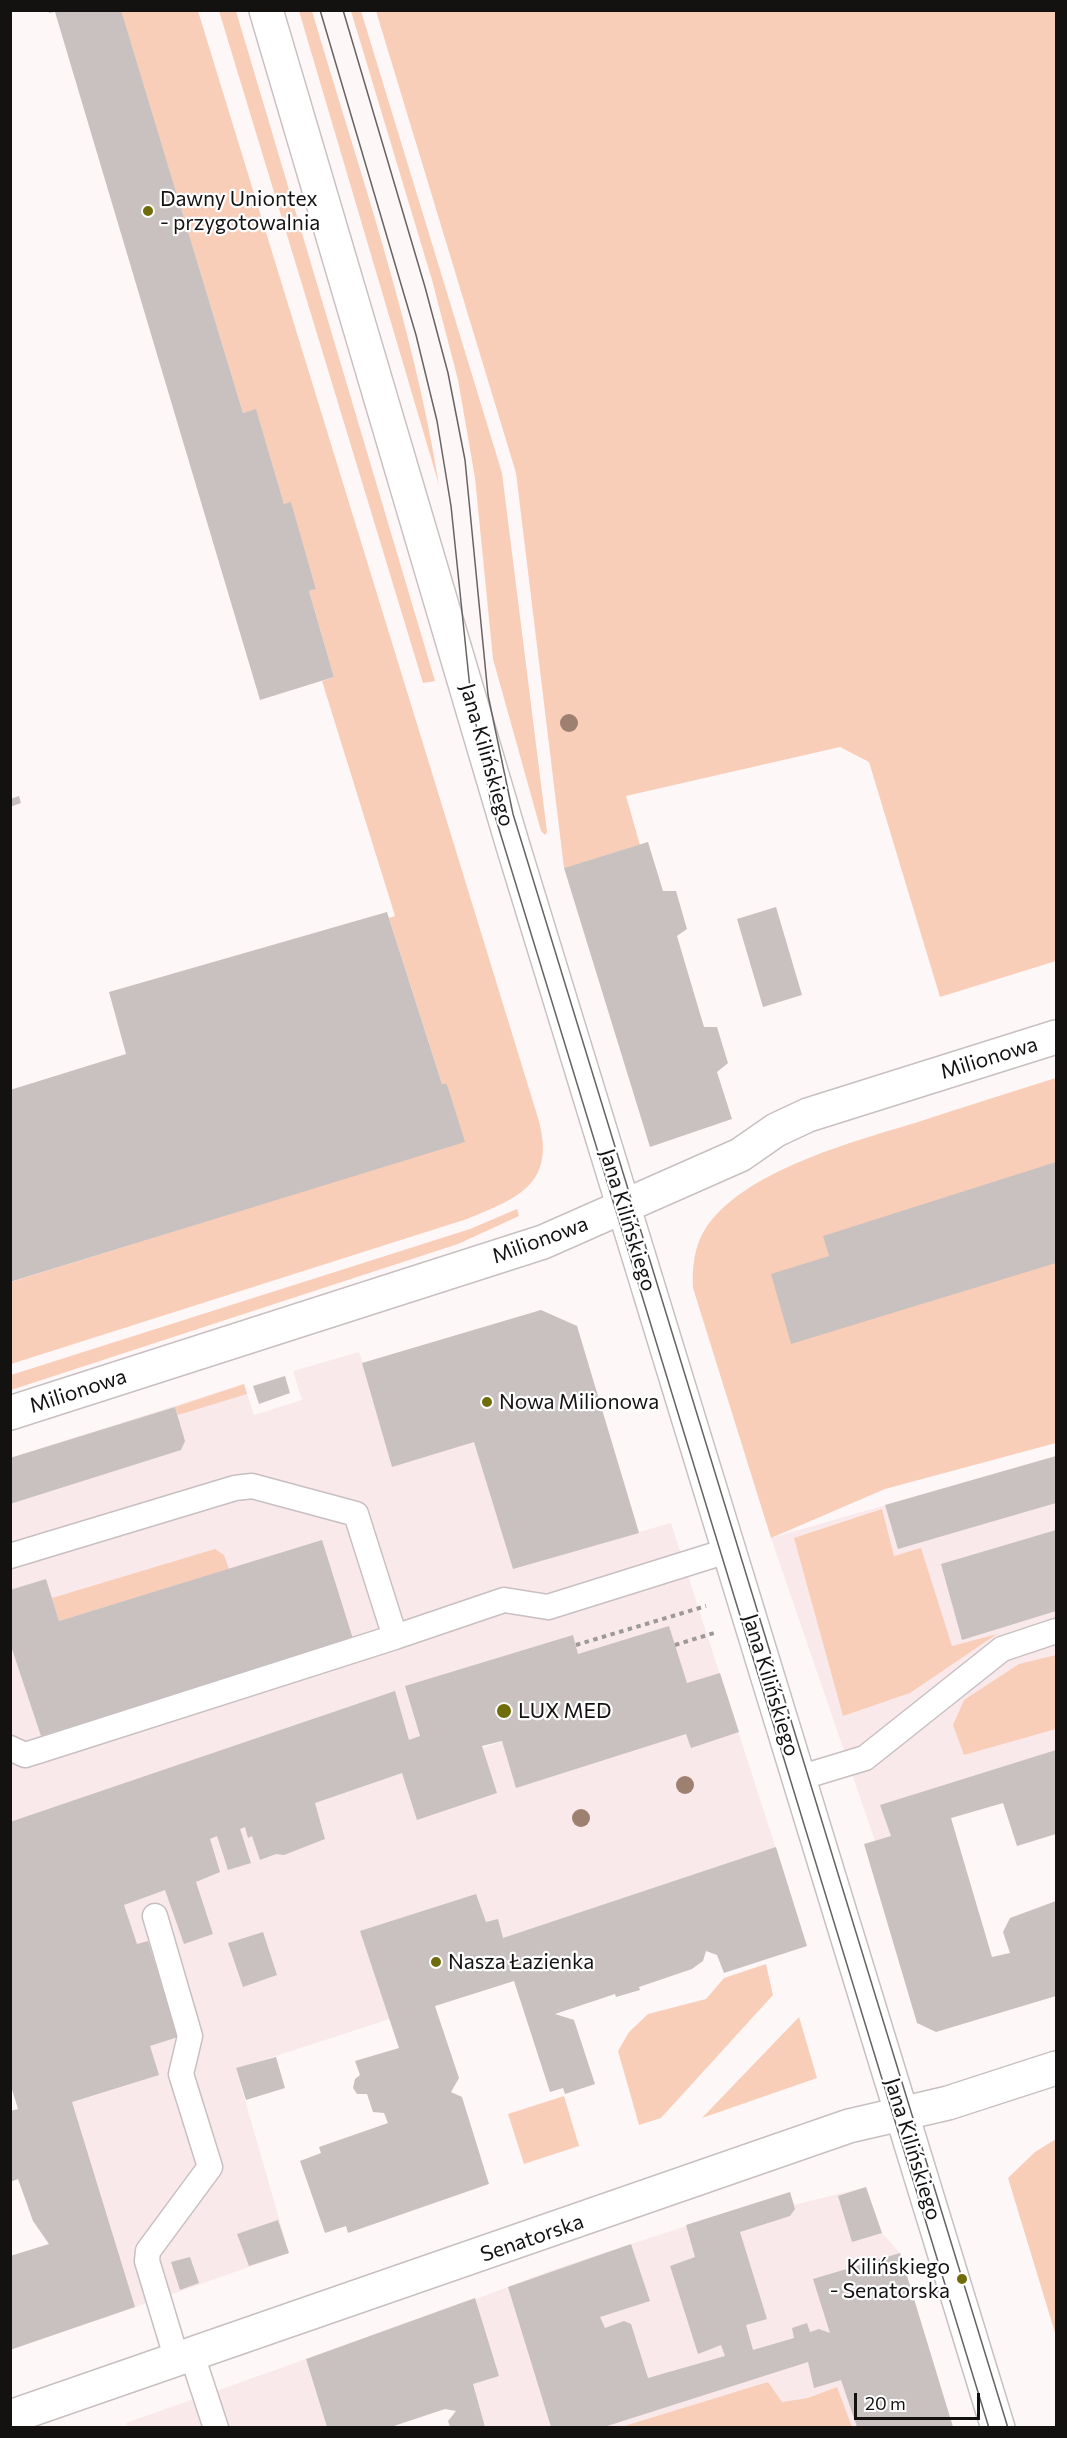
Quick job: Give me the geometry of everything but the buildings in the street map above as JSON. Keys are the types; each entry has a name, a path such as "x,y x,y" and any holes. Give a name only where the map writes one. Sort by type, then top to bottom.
{"street":[{"name":"Jana Kilińskiego","path":"266,10 516,858 999,2427"},
{"name":"Milionowa","path":"10,1413 543,1242 740,1155 776,1130 808,1115 1056,1037"},
{"name":"Senatorska","path":"10,2417 849,2126 965,2098 1056,2068"}],"lane":[{"path":"10,1556 235,1488 252,1485 356,1514 394,1637"},
{"path":"10,1748 25,1755 504,1600 548,1607 730,1550"},
{"path":"799,1778 865,1758 1002,1649 1056,1631"},
{"path":"155,1916 190,2036 181,2074 210,2167 148,2251 147,2261 185,2358 216,2427"}],"path":[{"path":"576,1646 706,1605"},
{"path":"675,1646 716,1632"}],"shaded area":[{"path":"121,11 198,11 538,1118 542,1140 542,1159 529,1185 517,1195 467,1219 11,1364 11,1282 464,1141 447,1084 442,1084 389,918 395,916 322,681 334,677 309,591 316,589 291,503 284,504 256,410 243,413"},
{"path":"219,11 236,11 435,681 423,683"},
{"path":"299,11 312,11 383,246 415,365 439,485"},
{"path":"351,11 361,11 502,473 547,832 545,835 541,831 493,659 475,478 458,380 432,280"},
{"path":"376,11 1056,11 1056,961 940,997 869,762 840,747 626,796 640,845 564,868 516,473"},
{"path":"1056,1078 1056,1443 885,1489 771,1538 693,1288 694,1258 704,1231 721,1210 745,1191 802,1161 865,1138"},
{"path":"517,1209 519,1216 458,1244 11,1390 11,1375 470,1229"},
{"path":"541,1310 577,1326 639,1532 671,1523 789,1889 236,2069 289,2253 96,2321 11,2048 10,1458 244,1384 254,1415 302,1400 293,1371 359,1352 363,1363","holes":["634,1700 447,1759 482,1746"]},
{"path":"244,1384 247,1394 178,1415 175,1407"},
{"path":"1056,1456 1056,1787 875,1841 771,1538"},
{"path":"882,1509 894,1556 921,1548 952,1646 997,1634 910,1693 843,1716 794,1538"},
{"path":"215,1549 224,1555 229,1569 59,1621 52,1598"},
{"path":"1056,1655 1056,1729 964,1755 953,1725 964,1700 1019,1664"},
{"path":"766,1964 773,1995 661,2118 639,2125 618,2051 629,2032 648,2014 706,1999 724,1978"},
{"path":"799,2017 817,2078 702,2118"},
{"path":"564,2096 579,2146 524,2164 508,2114"},
{"path":"1056,2139 1056,2336 1008,2178 1035,2152"},
{"path":"866,2187 882,2233 900,2253 953,2427 485,2427 447,2310 555,2269 790,2192 794,2205"},
{"path":"306,2359 327,2427 127,2428 126,2423"},
{"path":"768,2382 782,2402 808,2398 837,2387 852,2427 621,2427"}],"tram line":[{"path":"320,10 416,335 437,421 451,506 471,698 491,803 989,2428"},
{"path":"343,10 425,287 448,373 465,460 488,695 513,814 1008,2428"}],"place":[{"name":"Dawny Uniontex - przygotowalnia","path":"148,211"},
{"name":"Nowa Milionowa","path":"487,1402"},
{"name":"LUX MED","path":"504,1711"},
{"name":"Nasza Łazienka","path":"436,1962"},
{"name":"Kilińskiego - Senatorska","path":"962,2279"}]}
